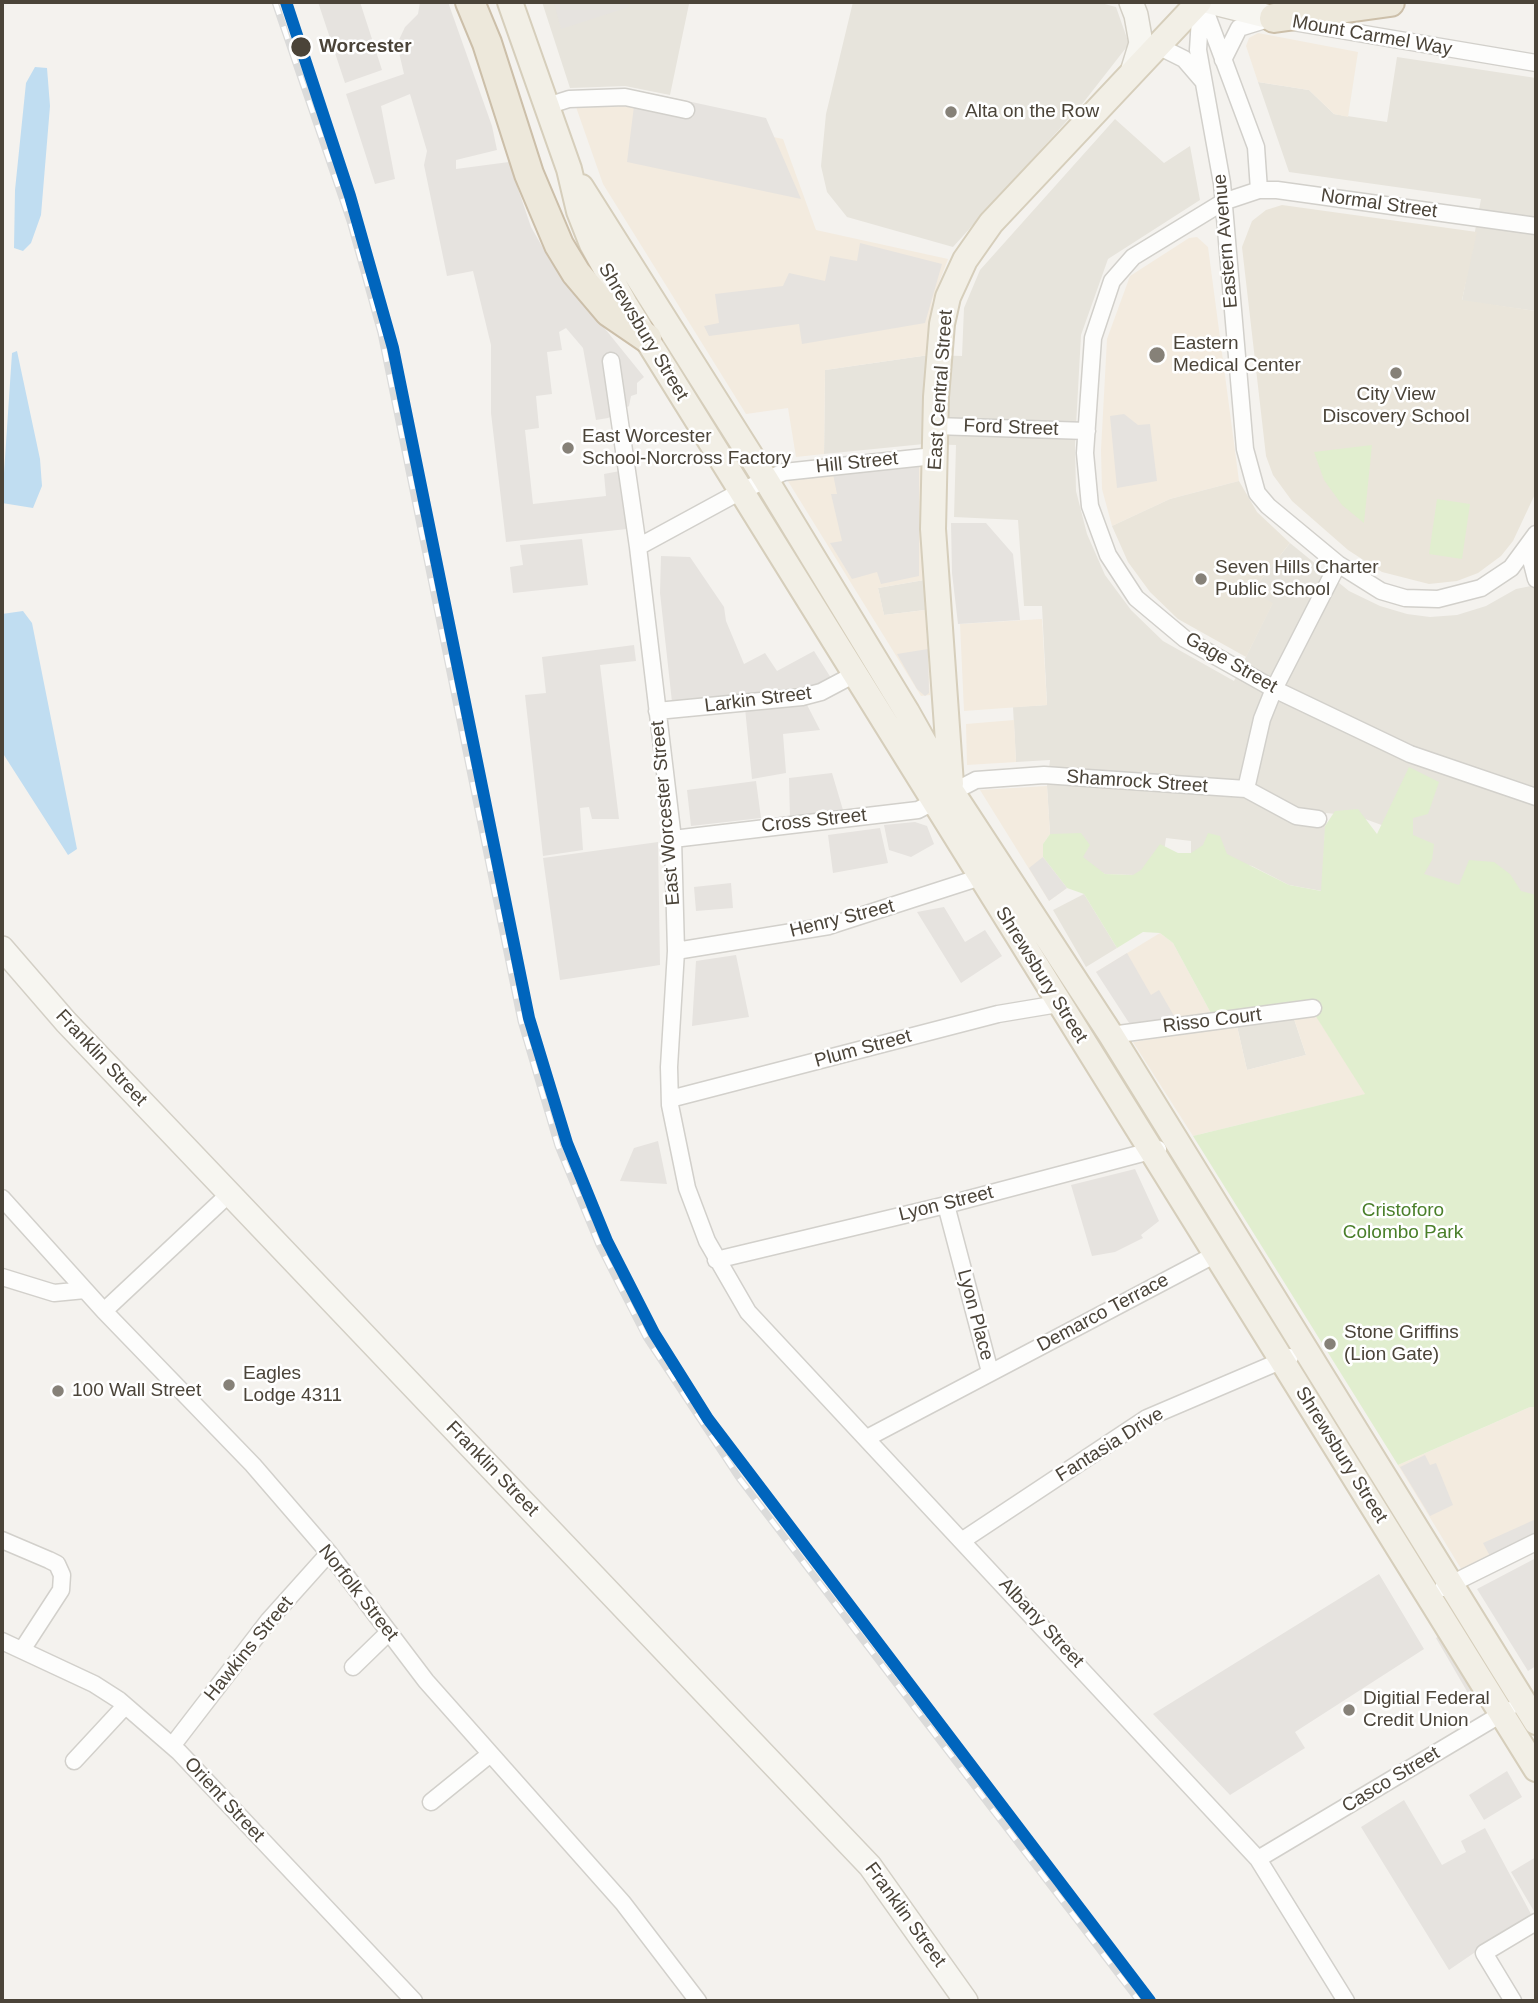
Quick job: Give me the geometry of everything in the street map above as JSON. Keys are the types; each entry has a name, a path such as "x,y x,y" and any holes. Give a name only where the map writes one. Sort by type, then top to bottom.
{"highway":[{"path":"1274,18 1390,2"},
{"path":"474,11 529,174 559,244 576,273 609,312 647,338"}],"main road":[{"name":"Shrewsbury Street","path":"510,2 569,169 579,211 592,244 647,338 855,674 896,737 943,798 991,873 1111,1035 1176,1144 1246,1252 1294,1356 1429,1597 1536,1769"},
{"path":"1131,2 1141,43 1133,69"},
{"name":"East Central Street","path":"950,830 943,798 944,706 933,529 935,426 943,317 953,285 965,260 991,223 1133,69 1200,2"},
{"name":"Mount Carmel Way","path":"1210,2 1274,18"},
{"name":"Shrewsbury Street","path":"569,169 766,480 907,712 943,798"},
{"path":"907,712 944,706"},
{"name":"Shrewsbury Street","path":"950,830 991,873 1058,1004 1216,1254 1294,1356 1451,1583 1536,1722"},
{"name":"Franklin Street","path":"2,948 66,1022 865,1860 902,1908 966,2001"}],"street":[{"name":"Eastern Avenue","path":"1200,2 1256,148 1259,190"},
{"name":"Eastern Avenue","path":"1200,2 1198,50 1223,202 1245,449 1257,493 1268,506 1338,564 1381,591 1405,598 1429,600 1469,592 1492,583 1532,541"},
{"path":"1223,60 1238,27 1253,21 1274,18"},
{"name":"Mount Carmel Way","path":"1274,18 1344,33 1536,63"},
{"path":"1156,45 1184,59 1204,82"},
{"path":"547,106 569,99 625,97 686,110"},
{"name":"Normal Street","path":"1223,202 1259,190 1281,190 1536,226"},
{"name":"Gage Street","path":"1223,202 1133,257 1112,281 1094,338 1086,473 1092,516 1108,555 1131,591 1185,639 1274,689 1410,754 1536,797"},
{"name":"East Worcester Street","path":"611,361 639,548 673,839 676,951 670,1099 692,1203 716,1260"},
{"name":"Ford Street","path":"935,426 1087,431"},
{"name":"Hill Street","path":"639,548 741,491 784,471 934,456"},
{"path":"1532,541 1536,579"},
{"path":"1246,789 1262,719 1274,689 1338,564"},
{"name":"Larkin Street","path":"657,711 802,697 821,692 855,674"},
{"name":"Shamrock Street","path":"943,798 976,780 1044,775 1246,789 1296,816 1318,819"},
{"name":"Cross Street","path":"673,839 906,812 943,798"},
{"name":"Henry Street","path":"676,951 829,926 991,873"},
{"name":"Plum Street","path":"670,1099 998,1014 1058,1004"},
{"name":"Risso Court","path":"1111,1035 1313,1008"},
{"name":"Lyon Street","path":"716,1260 946,1205 1176,1144"},
{"path":"104,1311 229,1194"},
{"name":"Norfolk Street","path":"2,1198 104,1311 253,1465 329,1553 388,1633 489,1755 623,1903 698,2001"},
{"name":"Lyon Place","path":"867,1438 990,1372 946,1205"},
{"name":"Demarco Terrace","path":"990,1372 1216,1254"},
{"name":"Albany Street","path":"716,1260 748,1312 1258,1859 1346,2001"},
{"path":"2,1277 54,1293 85,1290"},
{"name":"Fantasia Drive","path":"963,1540 1147,1418 1294,1356"},
{"path":"2,1540 49,1560 59,1567 62,1576 61,1590 22,1650"},
{"path":"1429,1597 1451,1583 1536,1542"},
{"name":"Hawkins Street","path":"172,1746 269,1620 329,1553"},
{"path":"353,1667 388,1633"},
{"name":"Orient Street","path":"2,1641 94,1684 172,1746 414,2001"},
{"name":"Casco Street","path":"1258,1859 1524,1700"},
{"path":"75,1761 125,1706"},
{"path":"431,1802 489,1755"},
{"path":"1513,2001 1484,1953 1536,1922"}],"shaded area":[{"path":"318,2 360,2 382,70 345,83"},
{"path":"420,2 448,2 492,126 497,150 456,160 456,169 509,162 531,227 551,262 644,377 637,383 637,394 631,396 629,406 608,418 596,420 583,348 566,328 559,332 562,350 547,352 552,394 536,396 539,428 525,430 533,504 606,496 604,474 620,471 627,529 506,542 491,413 491,345 473,271 447,276 424,165 427,151 410,94 381,106 395,179 375,184 346,94 404,74 397,44 405,27 418,14"},
{"path":"542,2 689,4 670,95 625,86 570,88"},
{"path":"554,2 628,2 629,7 561,29"},
{"name":"Alta on the Row","path":"853,2 1097,2 1116,7 1129,44 1083,103 953,247 847,217 827,192 821,166 826,114"},
{"path":"1258,33 1358,52 1348,117 1334,114 1309,90 1258,82 1246,46 1249,38"},
{"path":"1397,57 1536,78 1536,311 1462,301 1481,199 1289,172 1258,82 1309,90 1334,114 1387,122"},
{"path":"636,90 766,118 801,199 627,162"},
{"path":"623,106 783,139 816,230 948,259 932,301 929,355 825,370 824,454 796,457 788,408 746,414 603,184 576,107"},
{"path":"1115,119 1164,163 1190,146 1200,200 1108,259 1081,335 1075,444 1076,491 1087,534 1105,575 1131,610 1163,641 1234,681 1272,604 1252,591 1290,543 1349,591 1380,606 1407,614 1430,617 1457,615 1486,606 1516,589 1536,585 1536,955 1394,871 1406,834 1357,816 1326,813 1322,891 1289,885 1252,866 1191,853 1191,841 1166,838 1160,881 1133,875 1105,874 1075,859 1076,838 1050,834 1047,786 1050,760 1016,762 1013,707 1047,705 1042,606 1024,606 1018,520 954,517 956,445 924,444 824,454 825,370 929,355 962,356 964,308 980,270"},
{"name":"City View Discovery School","path":"1282,205 1477,232 1462,300 1536,311 1536,492 1513,541 1501,556 1478,573 1457,581 1429,584 1382,572 1348,550 1292,501 1273,475 1266,456 1242,247 1252,221 1266,210"},
{"path":"1197,237 1208,247 1239,481 1170,499 1112,526 1102,489 1101,450 1107,339 1130,276 1189,238"},
{"path":"860,243 942,264 925,323 802,344 799,324 709,336 704,326 719,323 715,294 783,286 789,273 825,281 830,256 857,261"},
{"path":"1124,414 1138,425 1150,424 1157,481 1117,488 1110,416"},
{"path":"919,464 919,576 881,584 877,572 852,579 830,543 842,541 831,494 837,494 833,474"},
{"path":"923,464 920,521 924,580 878,588 884,615 925,610 930,695 921,696 786,478"},
{"name":"Seven Hills Charter Public School","path":"1239,481 1257,512 1290,543 1252,591 1273,603 1246,657 1178,619 1150,592 1128,562 1112,526 1170,499"},
{"path":"951,523 986,523 1013,554 1020,620 958,624 952,573"},
{"path":"582,539 588,585 513,593 510,567 523,565 520,545"},
{"path":"661,556 690,557 724,607 726,621 744,664 765,653 777,671 814,651 831,678 811,688 672,702 660,593"},
{"path":"924,580 925,610 884,615 878,588"},
{"path":"1042,619 1047,705 964,711 960,624"},
{"path":"634,645 636,661 600,665 619,819 592,819 589,807 580,808 583,850 543,856 525,695 546,693 542,657"},
{"path":"928,649 929,693 925,696 917,689 897,654"},
{"path":"804,699 820,730 783,734 786,773 752,779 745,708"},
{"path":"1014,720 1016,762 967,765 966,724"},
{"path":"832,773 843,810 790,818 789,778"},
{"path":"756,781 761,818 691,826 687,790"},
{"path":"1047,786 1050,834 1043,844 1043,857 1067,888 1049,901 980,790"},
{"path":"915,822 927,826 934,844 911,857 889,850 884,825"},
{"path":"880,828 888,863 833,873 828,835"},
{"path":"658,842 660,965 560,980 543,858"},
{"path":"1043,857 1067,888 1049,901 1029,868"},
{"path":"731,883 733,908 696,911 694,887"},
{"path":"1084,894 1117,948 1086,967 1053,910"},
{"path":"944,907 965,942 985,930 1002,956 961,983 917,912"},
{"path":"1160,933 1173,943 1213,1017 1177,1021 1096,972"},
{"path":"1127,953 1151,995 1159,990 1177,1021 1131,1026 1096,972"},
{"path":"736,955 749,1017 692,1026 696,961"},
{"path":"1316,1016 1366,1094 1193,1136 1133,1042 1237,1026 1247,1070 1306,1055 1294,1019"},
{"path":"1294,1019 1306,1055 1247,1070 1237,1026"},
{"path":"658,1141 667,1184 620,1181 634,1148"},
{"path":"1135,1169 1159,1221 1141,1235 1143,1238 1115,1252 1092,1256 1071,1185"},
{"path":"1530,1407 1536,1407 1536,1538 1463,1572 1398,1465"},
{"path":"1425,1455 1430,1465 1436,1463 1453,1505 1430,1516 1400,1467"},
{"path":"1536,1519 1536,1537 1491,1558 1483,1543"},
{"path":"1536,1558 1536,1666 1528,1671 1477,1589"},
{"path":"1379,1574 1424,1649 1295,1732 1305,1748 1230,1795 1153,1714"},
{"path":"1442,1634 1479,1696 1472,1700 1436,1638"},
{"path":"1507,1771 1522,1797 1484,1820 1469,1795"},
{"path":"1404,1800 1442,1865 1466,1852 1461,1841 1485,1828 1531,1914 1449,1970 1361,1827"},
{"path":"1536,1857 1536,1912 1535,1913 1511,1872"}],"green space":[{"path":"1372,445 1364,523 1342,505 1324,480 1314,452"},
{"path":"1437,499 1470,504 1462,559 1429,554"},
{"name":"Cristoforo Colombo Park","path":"1409,767 1439,782 1428,814 1413,818 1413,835 1434,844 1432,860 1424,874 1459,885 1469,860 1494,862 1510,874 1521,891 1536,895 1536,1407 1530,1407 1398,1465 1193,1136 1365,1094 1308,1004 1213,1017 1173,943 1160,933 1143,932 1117,948 1084,894 1067,888 1043,857 1043,844 1050,834 1081,833 1090,845 1083,857 1105,874 1133,875 1141,870 1160,844 1178,853 1191,853 1203,845 1208,833 1220,836 1227,854 1289,885 1321,891 1325,826 1335,811 1358,809 1377,834"}],"water":[{"path":"35,67 47,68 50,106 41,215 31,243 23,251 14,248 15,190 26,83"},
{"path":"17,351 40,459 42,486 33,508 2,503 12,353"},
{"path":"23,611 32,623 77,849 68,855 2,752 2,614"}],"railway":[{"path":"275,2 350,221 381,333 521,1021 558,1146 599,1245 646,1337 739,1478 1139,2001"}],"transit line":[{"path":"286,2 350,196 393,348 529,1018 567,1143 607,1241 654,1333 708,1419 1150,2001"}],"place":[{"name":"Worcester","path":"301,47"},
{"name":"Alta on the Row","path":"951,112"},
{"name":"Eastern Medical Center","path":"1157,355"},
{"name":"City View Discovery School","path":"1396,373"},
{"name":"East Worcester School-Norcross Factory","path":"568,448"},
{"name":"Seven Hills Charter Public School","path":"1201,579"},
{"name":"Stone Griffins (Lion Gate)","path":"1330,1344"},
{"name":"Eagles Lodge 4311","path":"229,1385"},
{"name":"100 Wall Street","path":"58,1391"},
{"name":"Digitial Federal Credit Union","path":"1349,1710"}]}
